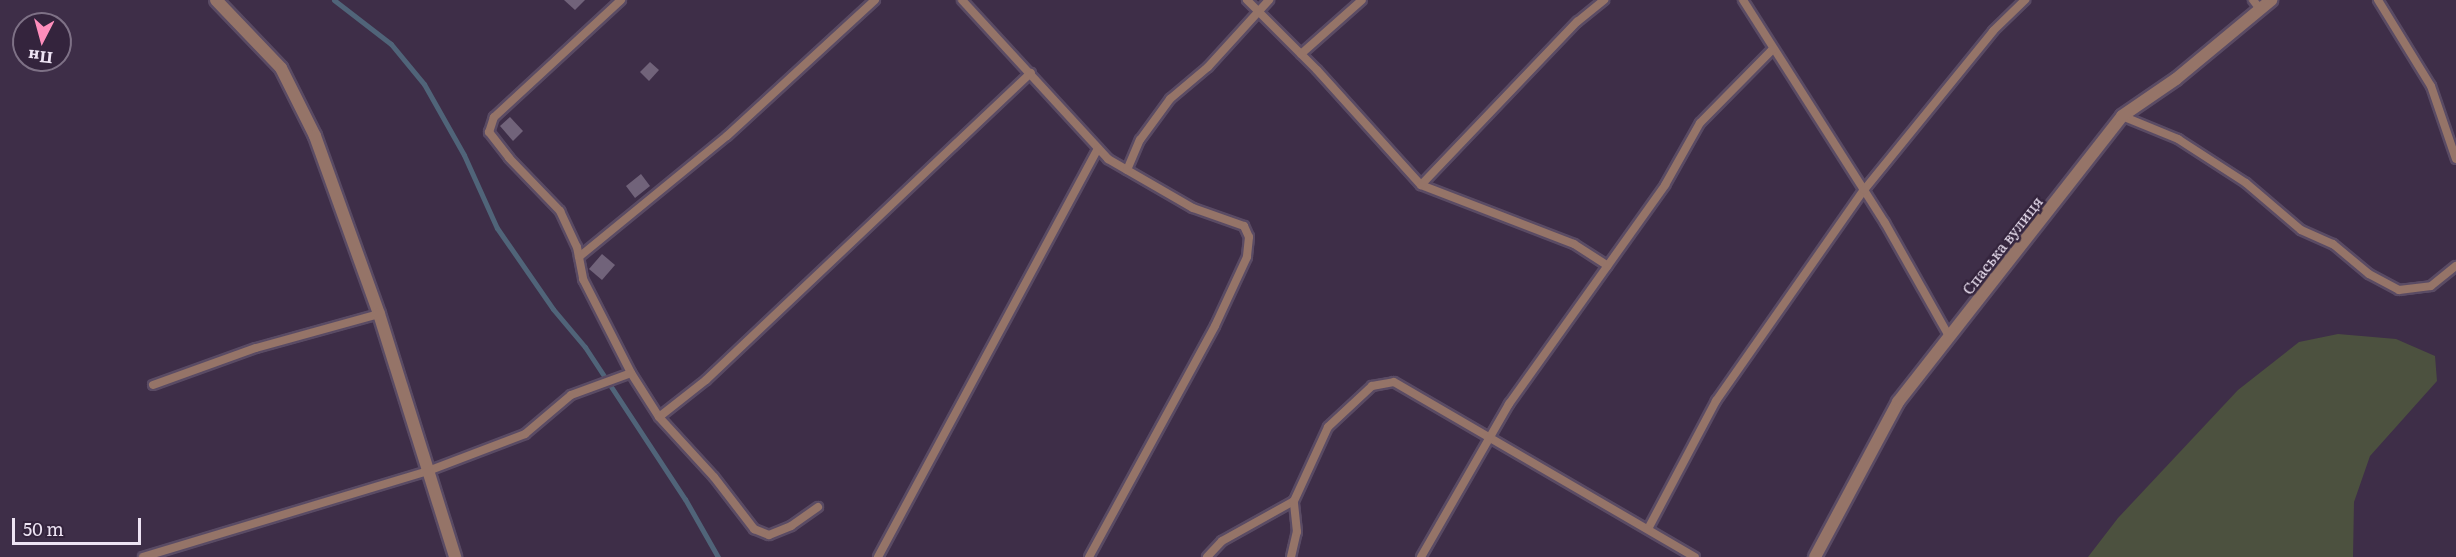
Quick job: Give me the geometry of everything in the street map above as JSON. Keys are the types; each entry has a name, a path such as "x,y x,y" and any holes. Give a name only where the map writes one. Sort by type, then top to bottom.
{"street":[{"path":"216,0 281,68 315,136 379,314 455,557"},
{"name":"Спаська вулиця","path":"1815,557 1898,402 2122,116 2176,79 2256,5 2271,0"}],"lane":[{"path":"621,0 494,117 489,132 509,158 560,211 579,257 583,279 631,373 659,417 714,477 754,530 769,535 791,526 818,507"},
{"path":"579,257 727,136 876,0"},
{"path":"962,0 1098,148 1127,170 1193,208 1244,226 1249,237 1247,257 1215,326 1089,557"},
{"path":"1247,0 1301,54 1421,185 1574,244 1608,266"},
{"path":"1127,170 1140,140 1170,99 1208,67 1269,0"},
{"path":"1301,54 1362,0"},
{"path":"1421,185 1577,22 1604,0"},
{"path":"1743,0 1772,50 1864,190 1949,336"},
{"path":"1649,527 1716,401 1864,190 1993,31 2025,0"},
{"path":"2378,0 2431,86 2456,159"},
{"path":"1421,557 1489,437 1665,185 1700,123 1772,50"},
{"path":"659,417 706,380 1031,73"},
{"path":"2122,116 2178,139 2246,183 2301,230 2333,244 2368,274 2399,290 2431,286 2456,266"},
{"path":"878,557 1098,148"},
{"path":"153,385 256,348 379,314"},
{"path":"143,557 428,471 525,434 572,395 592,385 615,381 631,373"},
{"path":"1291,557 1298,532 1294,501 1328,427 1372,386 1394,382 1649,527 1695,557"},
{"path":"1207,557 1222,541 1294,501"}],"green space":[{"path":"2338,334 2396,339 2435,356 2437,381 2370,456 2354,502 2353,557 2088,557 2118,518 2238,390 2299,342"}],"building":[{"path":"564,0 585,0 575,10"},
{"path":"650,62 659,70 649,81 640,72"},
{"path":"510,117 523,131 513,141 500,126"},
{"path":"641,174 650,186 635,198 626,186"},
{"path":"602,254 615,265 602,280 589,269"}],"waterway":[{"path":"334,0 391,44 424,84 464,155 497,228 553,309 585,347 685,499 718,557"}]}
